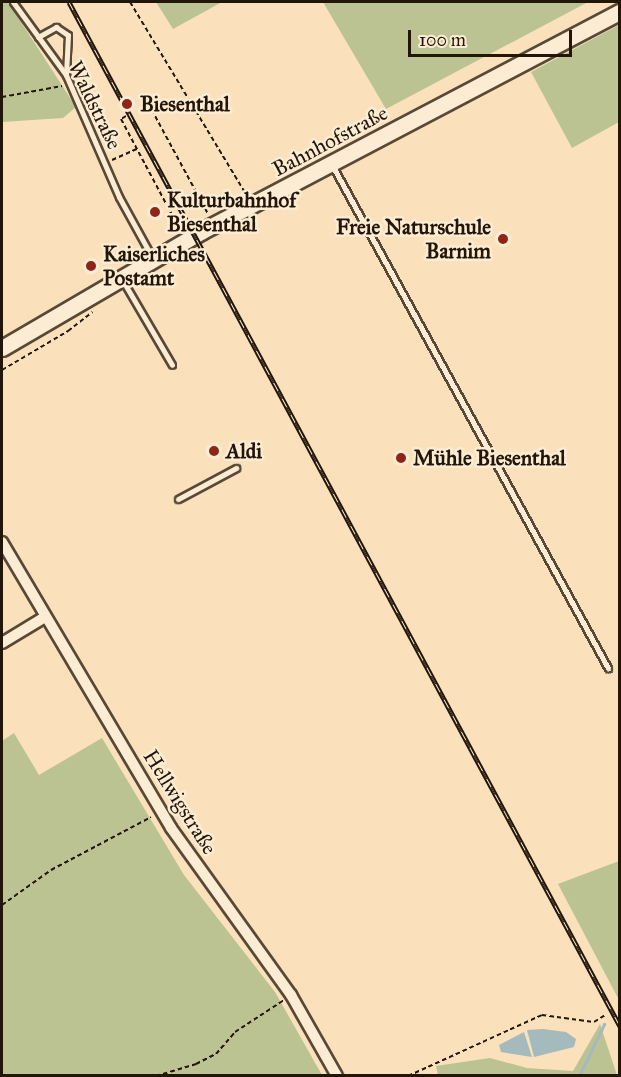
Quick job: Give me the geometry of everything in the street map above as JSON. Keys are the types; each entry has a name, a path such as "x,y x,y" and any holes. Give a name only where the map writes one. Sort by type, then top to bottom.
{"main road":[{"name":"Bahnhofstraße","path":"2,348 186,240 620,12"}],"street":[{"name":"Hellwigstraße","path":"2,542 162,812 291,995 337,1076"},
{"path":"2,643 45,617"}],"lane":[{"name":"Waldstraße","path":"13,2 71,84 119,197 153,258"},
{"path":"38,37 56,27 68,35 66,75"},
{"path":"331,164 608,668"},
{"path":"121,279 172,365"},
{"path":"178,499 236,468"}],"path":[{"path":"130,2 252,205"},
{"path":"2,97 71,84"},
{"path":"141,107 148,103 214,225"},
{"path":"126,116 121,119 186,240"},
{"path":"105,163 137,149"},
{"path":"2,905 51,870 162,812"},
{"path":"156,1076 196,1064 216,1054 235,1032 291,995"},
{"path":"408,1076 542,1015 594,1022 605,1015"}],"green space":[{"path":"2,2 8,2 76,107 63,118 2,122"},
{"path":"156,2 222,2 173,29"},
{"path":"323,2 588,2 386,109"},
{"path":"619,25 619,122 572,148 531,72"},
{"path":"14,733 39,775 102,738 184,875 275,992 322,1075 2,1075 2,741"},
{"path":"620,861 619,1000 558,884"},
{"path":"600,1024 617,1075 438,1075 436,1066 490,1058 527,1068 573,1071"}],"shaded area":[{"path":"543,1029 566,1032 576,1039 574,1047 534,1057 527,1030"},
{"path":"524,1032 532,1057 501,1052 499,1045"}],"waterway":[{"path":"579,1076 604,1024"}],"railway":[{"path":"69,2 620,1026"}],"place":[{"name":"Biesenthal","path":"127,104"},
{"name":"Kulturbahnhof Biesenthal","path":"155,212"},
{"name":"Freie Naturschule Barnim","path":"503,239"},
{"name":"Kaiserliches Postamt","path":"91,266"},
{"name":"Aldi","path":"214,451"},
{"name":"Mühle Biesenthal","path":"401,458"}]}
